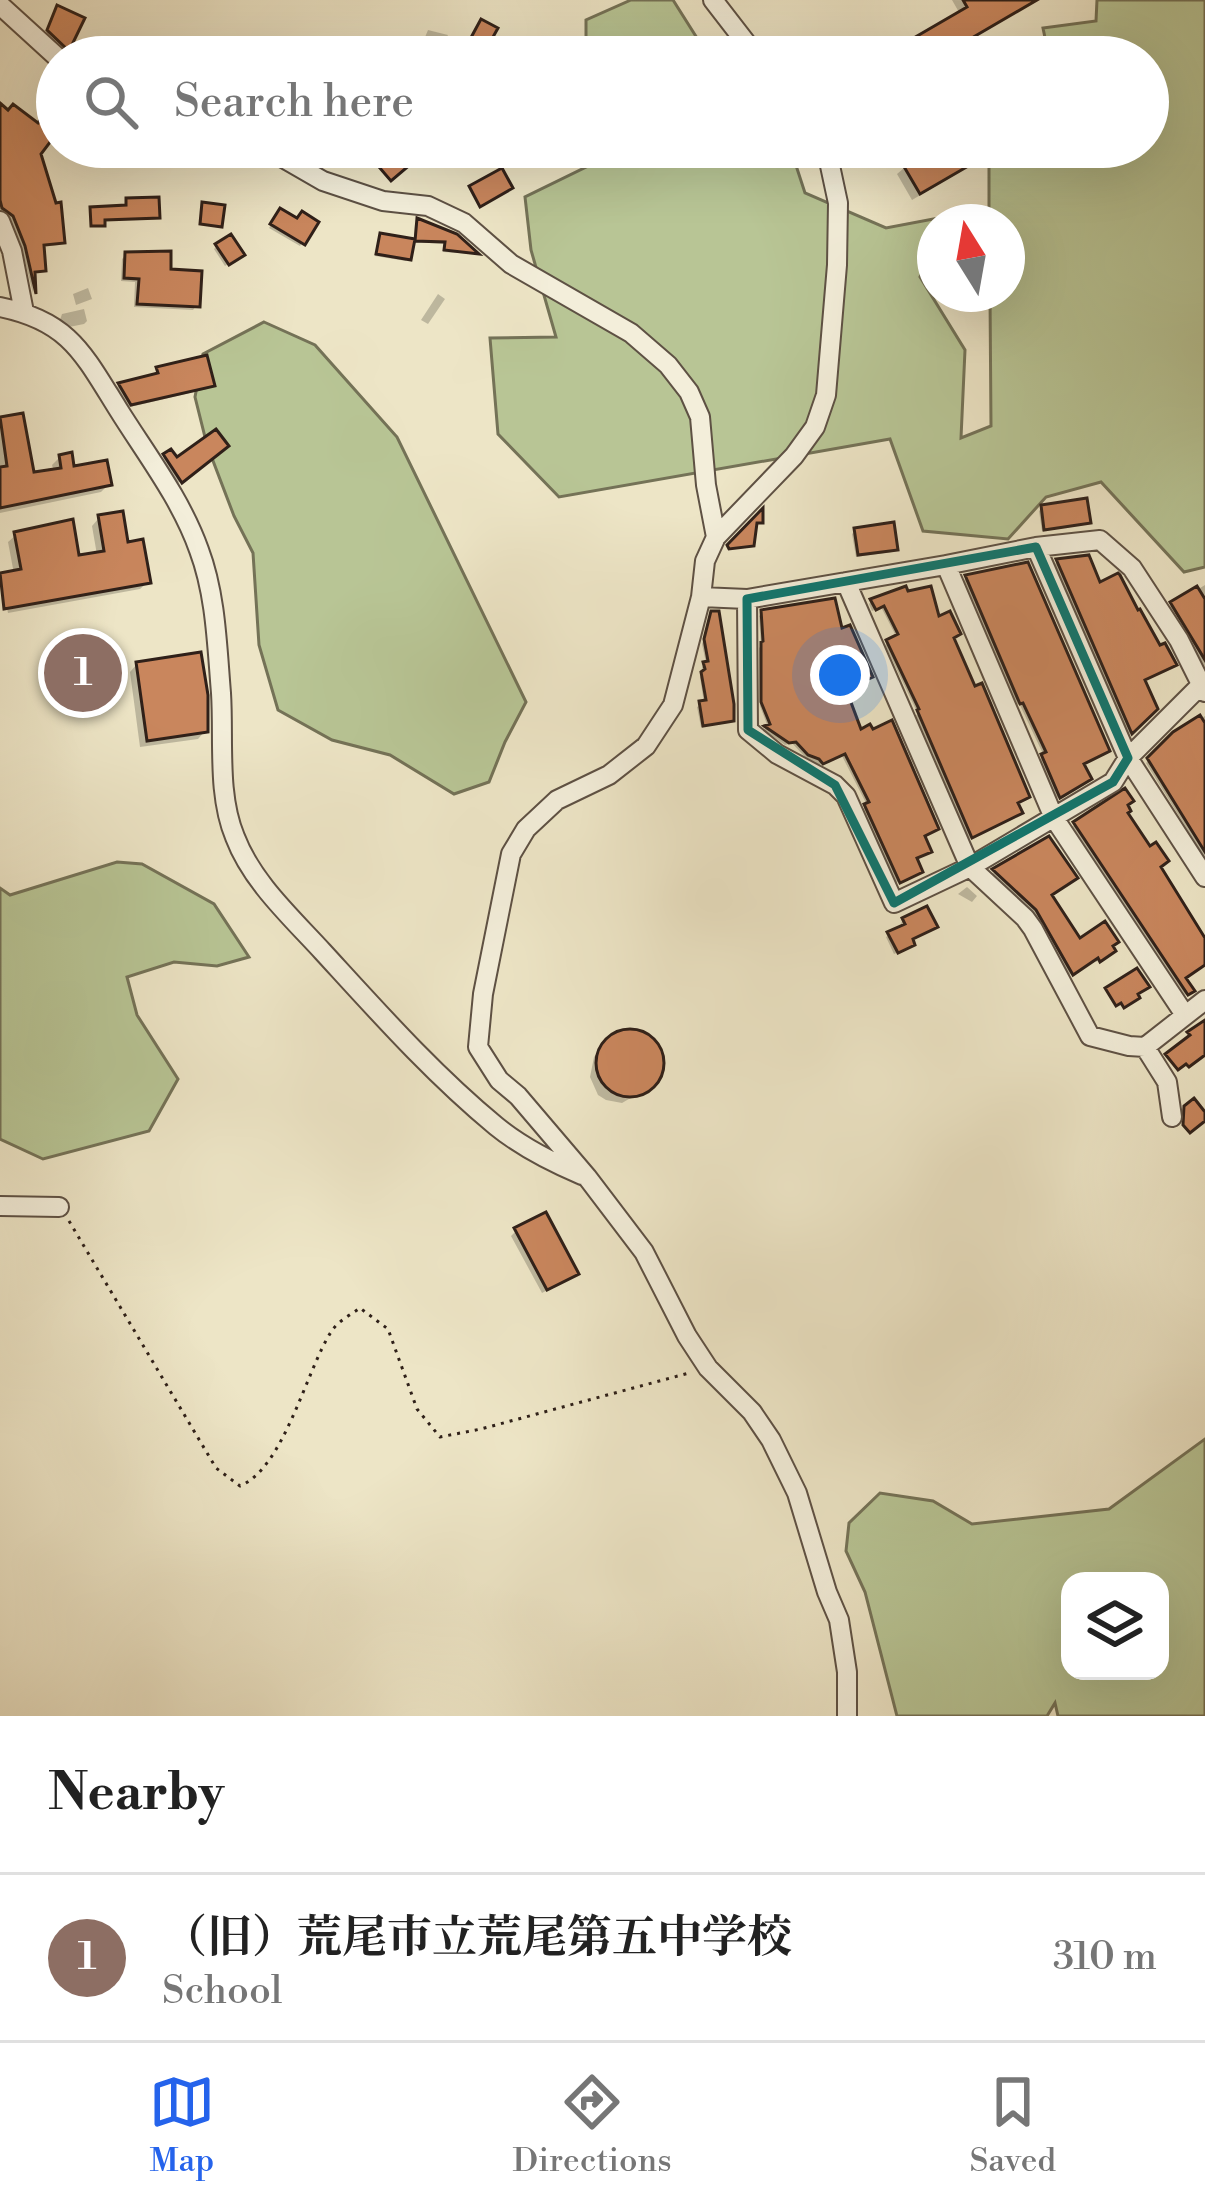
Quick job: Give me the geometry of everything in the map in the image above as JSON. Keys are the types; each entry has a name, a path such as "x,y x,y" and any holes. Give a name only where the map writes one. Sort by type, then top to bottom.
{"street":[{"path":"713,0 741,36"},
{"path":"0,5 36,38"},
{"path":"300,168 323,181 383,201 428,206 464,223 511,264 631,333 668,365 689,392 700,417 716,537"},
{"path":"830,168 838,203 834,308 826,395 815,427 794,456 716,537 705,561 701,597 674,705 646,746 609,775 557,800 526,829 512,854 483,994 478,1047 499,1080 587,1177 644,1252 708,1368 752,1412 771,1440 797,1493 839,1620 847,1672 847,1716"},
{"path":"0,221 12,251 24,311"},
{"path":"0,307 39,316 63,332 86,359 186,518 211,598 225,790 234,836 253,870 368,1001 497,1127 545,1160 587,1177"},
{"path":"701,597 747,599 1036,547 1100,540 1132,568 1204,686 1128,758 1113,782 970,867 894,903 846,796 835,785 777,754 748,730 747,599"},
{"path":"1036,547 1128,758 1205,877"},
{"path":"946,565 1054,818 1185,1015"},
{"path":"846,582 970,867 1033,929 1090,1036 1144,1047 1167,1082 1172,1117"},
{"path":"1144,1047 1205,1000"},
{"path":"0,1206 59,1208"}],"path":[{"path":"59,1208 216,1468 240,1486 263,1468 285,1432 333,1328 360,1308 388,1329 417,1408 440,1437 708,1368"}],"highlighted area":[{"path":"1036,547 1128,758 1113,782 894,903 835,785 748,730 747,599"}],"green space":[{"path":"631,0 673,0 696,36 586,36 586,20"},
{"path":"1097,0 1205,0 1205,567 1184,572 1101,482 1046,497 1008,539 923,531 890,439 559,497 498,434 490,338 556,337 531,250 525,197 584,168 797,168 805,193 886,228 917,222 917,312 942,312 965,350 961,438 991,426 990,312 1025,312 1025,204 989,204 989,168 1169,168 1169,36 1045,36 1043,28 1096,21"},
{"path":"264,322 315,345 397,437 526,702 489,782 454,794 390,755 332,740 278,710 259,645 253,553 207,445 195,397 203,354"},
{"path":"117,862 142,864 214,904 249,957 217,966 174,962 127,977 137,1015 178,1079 149,1131 43,1159 0,1139 0,888 10,895"},
{"path":"1205,1439 1205,1716 1058,1716 1055,1703 1047,1716 897,1716 865,1592 846,1551 849,1523 880,1493 933,1501 972,1524 1109,1509"}],"building":[{"path":"963,0 1037,0 975,36 917,36 967,7"},
{"path":"57,5 85,18 76,36 53,36 47,30"},
{"path":"481,19 498,28 494,36 472,36"},
{"path":"0,103 8,110 13,104 36,121 36,168 45,168 56,203 61,202 65,243 44,245 46,271 35,272 36,294 25,246 13,216 0,200"},
{"path":"380,168 406,168 391,181"},
{"path":"502,168 513,188 480,207 469,186"},
{"path":"905,168 965,168 920,194"},
{"path":"159,197 160,218 105,220 105,226 91,226 90,207 126,205 126,198"},
{"path":"202,202 225,205 222,227 200,224"},
{"path":"280,208 297,218 302,211 319,222 305,245 270,224"},
{"path":"417,218 457,234 479,254 444,250 445,242 415,241"},
{"path":"380,233 415,239 411,260 376,254"},
{"path":"231,234 245,255 229,265 215,244"},
{"path":"171,251 171,269 202,271 200,307 137,304 139,279 124,278 125,252"},
{"path":"207,355 215,386 131,405 118,383 158,373 156,367"},
{"path":"23,413 34,472 61,468 59,455 72,452 74,466 107,460 112,485 0,508 0,467 7,466 0,417"},
{"path":"216,429 229,446 182,483 163,454 171,449 177,457"},
{"path":"1087,498 1091,523 1044,530 1041,505"},
{"path":"763,508 754,546 729,549 727,545"},
{"path":"123,511 128,542 143,539 151,583 4,609 0,573 21,569 14,532 73,519 79,555 104,551 98,515"},
{"path":"894,522 898,550 858,555 854,528"},
{"path":"1089,555 1100,582 1120,575 1160,645 1165,643 1177,665 1145,680 1158,709 1132,734 1056,559"},
{"path":"1028,562 1110,751 1084,764 1092,779 1060,798 1041,754 1046,752 1020,704 965,575"},
{"path":"906,586 908,591 931,586 939,616 950,611 961,634 954,638 975,686 982,683 1030,797 1018,803 1023,813 972,838 886,640 898,634 884,606 876,610 870,599"},
{"path":"1197,586 1205,599 1205,660 1170,602"},
{"path":"835,598 842,628 850,625 873,677 846,689 861,729 892,720 939,829 925,836 932,852 917,858 923,872 900,883 845,754 823,764 796,742 789,743 764,726 770,724 761,702 761,610"},
{"path":"711,611 719,611 734,721 703,726 699,701 706,700 701,672 703,662 708,661 704,639"},
{"path":"201,652 208,732 147,741 136,662"},
{"path":"1200,715 1205,723 1205,852 1147,758 1173,732"},
{"path":"1125,788 1134,801 1128,813 1150,846 1156,842 1169,861 1161,867 1205,938 1205,965 1186,978 1195,991 1188,995 1073,822"},
{"path":"1049,836 1078,878 1052,895 1080,938 1105,921 1119,942 1113,946 1116,951 1073,975 1036,910 992,869"},
{"path":"927,906 938,927 898,953 887,932"},
{"path":"1137,968 1150,987 1124,1008 1121,1003 1116,1006 1105,988"},
{"path":"1205,1020 1205,1055 1178,1070 1165,1054"},
{"path":"630,1029 654,1039 664,1063 654,1087 630,1097 606,1087 596,1063 606,1039"},
{"path":"1194,1098 1205,1112 1205,1121 1190,1133 1183,1125 1184,1106"},
{"path":"546,1212 579,1274 547,1290 514,1228"}],"place":[{"name":"（旧）荒尾市立荒尾第五中学校","path":"83,673"}]}
